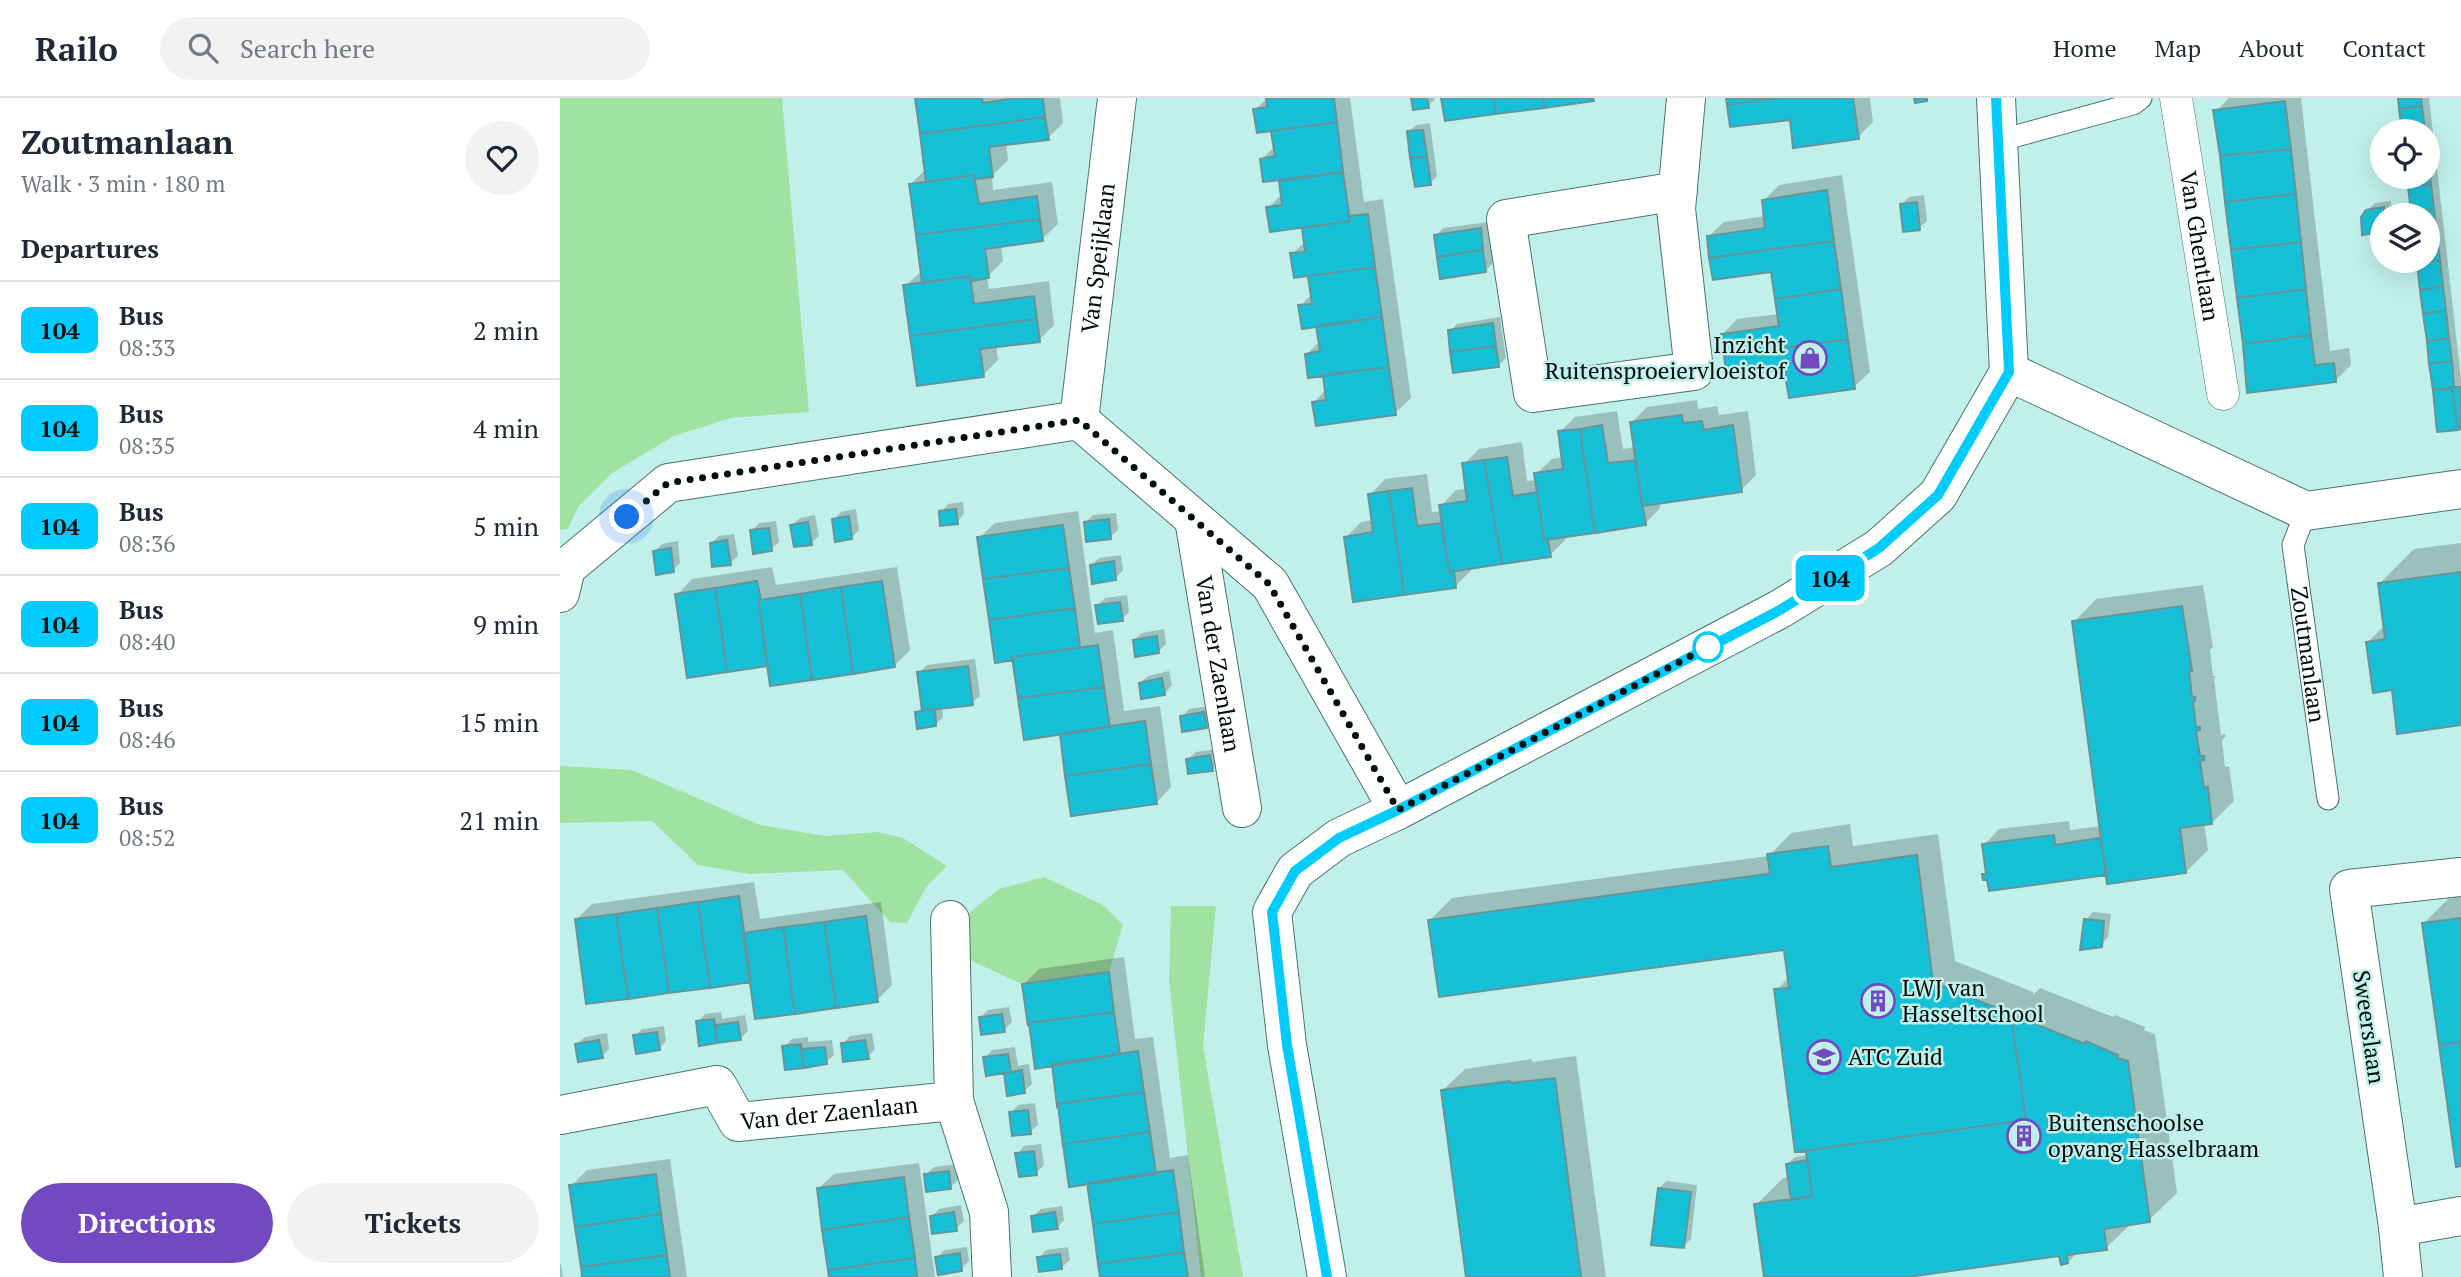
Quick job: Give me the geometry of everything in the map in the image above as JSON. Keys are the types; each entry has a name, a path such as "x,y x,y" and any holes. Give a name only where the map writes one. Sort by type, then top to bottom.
{"street":[{"name":"Van Speijklaan","path":"1079,420 1117,98"},
{"path":"1678,191 1506,219 1533,393 1694,371 1676,209 1678,191 1686,98"},
{"path":"1327,1277 1287,1045 1272,912 1295,871 1339,838 1398,810 1780,610 1879,548 1938,495 2009,372 1996,98"},
{"name":"Van Ghentlaan","path":"2176,98 2223,394"},
{"path":"2009,372 2306,511 2461,489"},
{"name":"Van der Zaenlaan","path":"1079,420 1269,584 1398,810"},
{"path":"560,593 566,568 668,483 1079,420"},
{"name":"Van der Zaenlaan","path":"1194,519 1242,808"},
{"name":"Sweerslaan","path":"2392,1273 2398,1227 2349,889 2461,877"},
{"name":"Van der Zaenlaan","path":"950,920 954,1101 989,1212 992,1277"},
{"name":"Van der Zaenlaan","path":"560,1115 717,1085 738,1122 954,1101"},
{"path":"2398,1227 2461,1216"}],"lane":[{"path":"1998,141 2133,104 2141,98"},
{"name":"Zoutmanlaan","path":"2306,511 2293,545 2328,799"}],"green space":[{"path":"560,98 782,98 809,412 731,418 674,436 612,473 578,507 568,529 560,530"},
{"path":"560,766 632,770 760,825 825,836 878,832 903,838 947,866 926,887 907,923 890,922 843,870 749,874 698,865 652,821 560,823"},
{"path":"1044,877 1103,905 1123,925 1109,972 1022,984 970,960 964,917 999,889"},
{"path":"1171,906 1216,906 1203,1046 1243,1277 1201,1277 1169,981"}],"building":[{"path":"915,98 982,98 983,103 1015,98 1043,98 1045,117 920,134"},
{"path":"1266,98 1334,98 1337,122 1257,133 1253,109 1267,107"},
{"path":"1411,98 1427,98 1429,108 1413,110"},
{"path":"1441,98 1494,98 1496,114 1445,121"},
{"path":"1494,98 1543,98 1545,108 1496,114"},
{"path":"1543,98 1593,98 1594,101 1545,108"},
{"path":"1726,98 1777,98 1727,105"},
{"path":"1777,98 1853,98 1859,139 1793,148 1790,120 1730,127 1727,105"},
{"path":"1914,98 1927,98 1927,101 1915,103"},
{"path":"2398,98 2421,98 2422,106 2399,109"},
{"path":"2285,101 2291,149 2220,156 2213,110"},
{"path":"2422,106 2424,119 2400,119 2399,109"},
{"path":"1045,117 1049,140 989,147 993,177 975,179 974,175 926,182 920,134"},
{"path":"1337,122 1343,172 1263,182 1260,159 1275,156 1271,131"},
{"path":"1423,130 1427,156 1410,158 1407,131"},
{"path":"2291,149 2296,194 2225,202 2220,156"},
{"path":"1427,156 1431,185 1415,187 1410,158"},
{"path":"1343,172 1350,221 1270,232 1266,207 1282,205 1279,181"},
{"path":"974,175 979,204 1037,196 1040,219 916,235 909,184"},
{"path":"2408,189 2432,189 2433,203 2410,203"},
{"path":"1827,190 1834,241 1709,258 1707,236 1765,228 1762,200"},
{"path":"2296,194 2301,242 2231,250 2225,202"},
{"path":"1917,202 1920,230 1903,232 1900,204"},
{"path":"2370,209 2370,234 2362,235 2361,217"},
{"path":"1368,214 1375,267 1294,278 1290,253 1305,252 1302,228 1350,221 1349,216"},
{"path":"1040,219 1043,241 985,249 989,278 971,281 970,276 922,283 916,235"},
{"path":"1481,228 1483,250 1437,257 1434,235"},
{"path":"1834,241 1841,289 1775,299 1771,272 1713,280 1709,258"},
{"path":"2301,242 2306,289 2237,298 2231,250"},
{"path":"1483,250 1486,272 1440,279 1437,257"},
{"path":"2440,260 2443,286 2420,290 2418,273 2440,273"},
{"path":"1375,267 1382,317 1302,329 1298,305 1312,304 1308,276"},
{"path":"970,276 974,304 1034,296 1037,319 910,336 903,285"},
{"path":"2443,286 2446,310 2423,314 2420,290"},
{"path":"1841,289 1848,339 1724,356 1721,334 1779,326 1775,299"},
{"path":"2306,289 2311,335 2243,344 2237,298"},
{"path":"2446,310 2449,338 2427,341 2423,314"},
{"path":"1382,317 1389,367 1308,378 1305,354 1320,351 1316,326"},
{"path":"1037,319 1040,342 980,349 984,377 917,386 910,336"},
{"path":"1493,323 1496,346 1450,352 1448,330"},
{"path":"2311,335 2315,365 2334,363 2336,382 2247,393 2243,344"},
{"path":"2449,338 2452,361 2429,364 2427,341"},
{"path":"1848,339 1855,389 1789,398 1784,369 1727,378 1724,356"},
{"path":"1496,346 1499,367 1453,373 1450,352"},
{"path":"2452,361 2454,387 2433,390 2429,364"},
{"path":"1389,367 1396,415 1316,426 1312,402 1326,400 1323,375"},
{"path":"2461,387 2461,429 2458,430 2452,388"},
{"path":"2452,388 2458,430 2437,432 2433,390"},
{"path":"1682,415 1683,423 1702,421 1704,430 1733,425 1742,492 1642,506 1630,422"},
{"path":"1602,425 1608,463 1635,460 1646,525 1595,533 1580,429"},
{"path":"1580,429 1595,533 1544,540 1534,473 1563,469 1558,431"},
{"path":"1507,457 1513,496 1537,492 1544,540 1548,540 1551,557 1502,564 1484,460"},
{"path":"1484,460 1502,564 1449,572 1439,505 1467,501 1462,463"},
{"path":"1412,488 1417,526 1441,523 1449,572 1454,571 1456,588 1404,595 1389,491"},
{"path":"1389,491 1404,595 1353,602 1344,537 1373,532 1368,494"},
{"path":"956,509 958,524 940,526 939,511"},
{"path":"849,516 852,539 835,542 832,519"},
{"path":"1109,519 1111,539 1086,542 1084,522"},
{"path":"808,522 812,545 794,547 790,525"},
{"path":"1063,525 1069,568 983,579 977,537"},
{"path":"769,528 772,551 753,554 750,530"},
{"path":"727,540 731,565 712,567 710,543"},
{"path":"671,548 674,572 656,575 653,551"},
{"path":"1114,561 1116,580 1092,584 1090,565"},
{"path":"1069,568 1075,608 989,620 983,579"},
{"path":"2461,572 2461,725 2397,734 2392,690 2373,693 2366,642 2385,639 2378,583"},
{"path":"757,581 768,666 727,672 715,588"},
{"path":"882,581 895,667 853,674 841,587"},
{"path":"841,587 853,674 812,680 800,594"},
{"path":"715,588 727,672 687,678 675,594"},
{"path":"800,594 812,680 770,686 758,600"},
{"path":"1120,602 1123,621 1098,624 1095,605"},
{"path":"2182,606 2192,671 2189,671 2192,697 2195,697 2193,702 2196,727 2200,727 2200,730 2196,731 2200,756 2204,756 2204,760 2200,761 2204,788 2208,787 2212,824 2180,828 2186,873 2107,884 2072,621"},
{"path":"1075,608 1080,648 1012,657 1013,660 995,663 989,620"},
{"path":"1157,636 1159,653 1135,657 1133,640"},
{"path":"1098,645 1104,687 1018,698 1012,657"},
{"path":"968,666 973,705 922,711 917,672"},
{"path":"1162,678 1165,695 1141,699 1139,683"},
{"path":"1104,687 1110,727 1024,740 1018,698"},
{"path":"935,709 936,726 917,729 915,712"},
{"path":"1204,712 1207,728 1182,732 1180,716"},
{"path":"1145,721 1151,764 1065,776 1060,734"},
{"path":"1210,755 1213,771 1188,774 1186,759"},
{"path":"1151,764 1157,804 1071,816 1065,776"},
{"path":"2054,835 2055,845 2100,838 2107,875 1989,891 1987,880 1983,880 1982,874 1986,874 1982,844"},
{"name":"LWJ van Hasseltschool","path":"1828,846 1831,867 1917,855 1933,982 2011,1014 2026,1120 1795,1152 1774,989 1789,988 1784,950 1439,997 1428,920 1767,874 1770,873 1767,854"},
{"path":"739,896 751,982 710,988 698,902"},
{"path":"698,902 710,988 669,993 657,908"},
{"path":"657,908 669,993 628,999 616,914"},
{"path":"616,914 628,999 586,1004 575,919"},
{"path":"866,916 878,1002 836,1008 824,922"},
{"path":"2461,918 2461,1042 2439,1045 2422,923"},
{"path":"2084,919 2104,921 2102,947 2080,950"},
{"path":"824,922 836,1008 795,1014 783,927"},
{"path":"783,927 795,1014 755,1019 743,933"},
{"path":"1109,972 1114,1012 1029,1023 1028,1026 1022,984"},
{"path":"1114,1012 1120,1054 1035,1069 1029,1023"},
{"path":"1002,1014 1005,1032 981,1035 979,1017"},
{"name":"Buitenschoolse opvang Hasselbraam","path":"2011,1014 2085,1044 2086,1041 2128,1061 2150,1222 2104,1229 2107,1250 2067,1255 2068,1263 2061,1265 2059,1256 1908,1277 1764,1277 1754,1204 1812,1196 1806,1152 1795,1152 2026,1120"},
{"path":"714,1019 717,1043 699,1046 696,1021"},
{"path":"738,1022 741,1040 717,1043 715,1025"},
{"path":"657,1032 660,1050 636,1054 633,1035"},
{"path":"599,1040 603,1058 578,1062 575,1044"},
{"path":"865,1040 869,1059 843,1062 841,1043"},
{"path":"2461,1042 2461,1166 2456,1167 2439,1045"},
{"path":"801,1044 804,1068 785,1070 782,1046"},
{"path":"825,1047 827,1064 804,1068 801,1049"},
{"path":"1138,1051 1144,1092 1057,1106 1052,1064"},
{"path":"1008,1054 1011,1072 986,1076 983,1057"},
{"path":"1022,1070 1025,1093 1007,1096 1004,1073"},
{"path":"1555,1078 1581,1277 1466,1277 1441,1090"},
{"path":"1144,1092 1150,1132 1063,1144 1063,1147 1058,1104"},
{"path":"1028,1110 1031,1134 1012,1136 1009,1112"},
{"path":"1150,1132 1156,1174 1069,1187 1063,1144"},
{"path":"1034,1151 1037,1175 1019,1177 1015,1153"},
{"path":"1807,1160 1812,1196 1791,1200 1786,1164"},
{"path":"1173,1170 1179,1212 1093,1224 1087,1183"},
{"path":"949,1171 951,1189 926,1192 924,1174"},
{"path":"656,1174 661,1214 575,1227 569,1185"},
{"path":"904,1177 909,1217 822,1230 817,1188"},
{"path":"1658,1188 1691,1192 1684,1248 1651,1245"},
{"path":"954,1212 957,1231 932,1234 930,1216"},
{"path":"1055,1212 1058,1229 1033,1232 1031,1216"},
{"path":"1179,1212 1184,1252 1098,1264 1093,1224"},
{"path":"661,1214 667,1255 581,1267 575,1227"},
{"path":"909,1217 915,1258 828,1270 822,1230"},
{"path":"1184,1252 1188,1277 1100,1277 1098,1264"},
{"path":"960,1253 962,1271 938,1275 935,1257"},
{"path":"1060,1254 1062,1269 1039,1272 1037,1257"},
{"path":"667,1255 670,1277 582,1277 581,1267"},
{"path":"915,1258 917,1277 829,1277 828,1270"}],"bus line":[{"name":"104","path":"1327,1277 1287,1045 1272,912 1295,871 1339,838 1398,810 1780,610 1879,548 1938,495 2009,372 1996,98"}],"place":[{"name":"Inzicht Ruitensproeiervloeistof","path":"1810,358"},
{"name":"LWJ van Hasseltschool","path":"1878,1001"},
{"name":"ATC Zuid","path":"1824,1057"},
{"name":"Buitenschoolse opvang Hasselbraam","path":"2024,1136"}],"route":[{"path":"627,517 668,483 1079,420 1269,584 1398,810 1708,647"}]}
